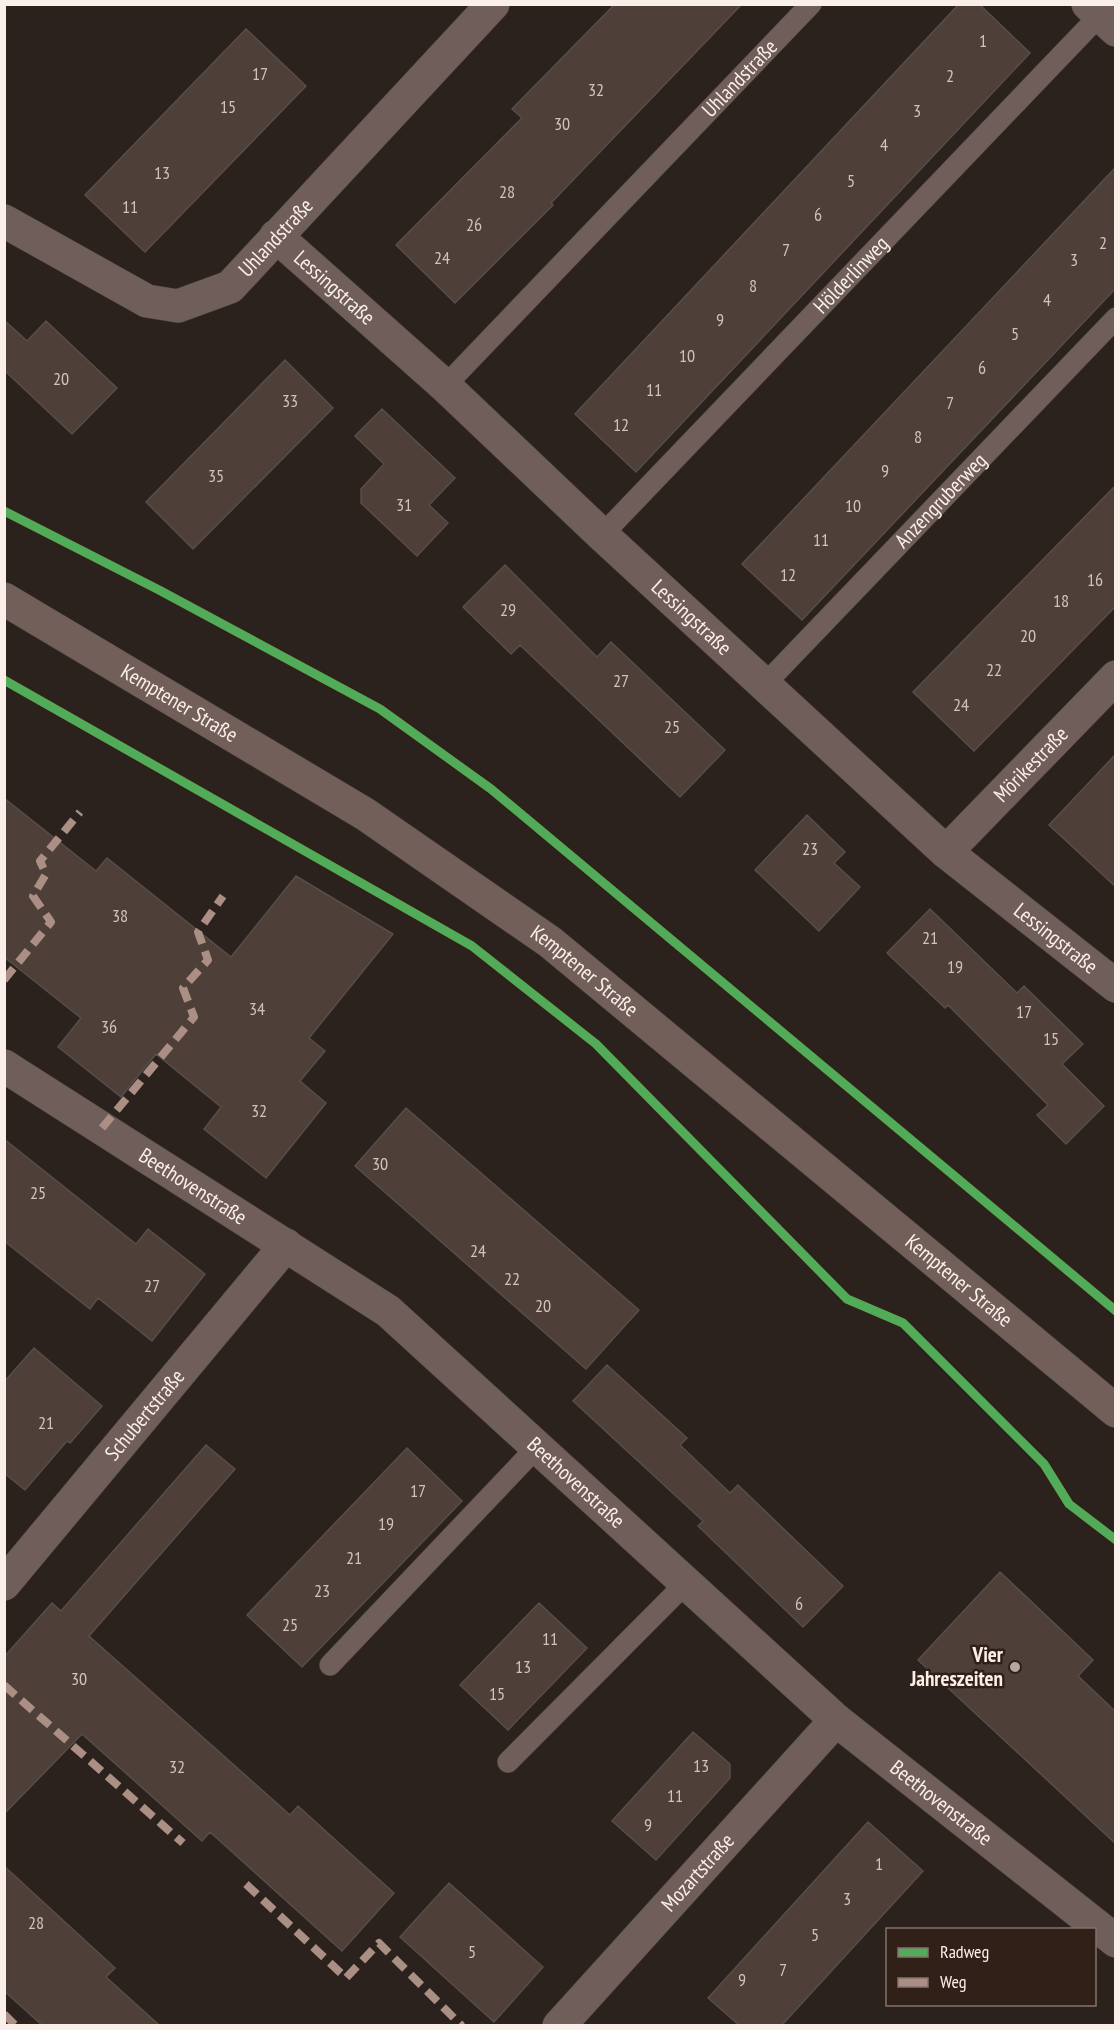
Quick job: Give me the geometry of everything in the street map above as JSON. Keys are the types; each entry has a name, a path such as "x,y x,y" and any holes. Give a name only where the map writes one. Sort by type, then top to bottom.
{"main road":[{"name":"Kemptener Straße","path":"4,599 365,814 550,942 1116,1411"}],"street":[{"name":"Uhlandstraße","path":"4,221 147,300 178,306 230,287 480,9"},
{"name":"Lessingstraße","path":"276,236 445,386 602,536 946,852 1116,986"},
{"name":"Mörikestraße","path":"946,852 1116,677"},
{"name":"Beethovenstraße","path":"4,1066 388,1311 836,1720 1116,1941"},
{"name":"Schubertstraße","path":"4,1584 286,1245"},
{"name":"Mozartstraße","path":"559,2025 836,1720"}],"lane":[{"name":"Uhlandstraße","path":"445,386 811,4"},
{"name":"Hölderlinweg","path":"602,536 1101,17"},
{"name":"Anzengruberweg","path":"765,684 1116,318"},
{"path":"330,1665 537,1448"},
{"path":"508,1762 686,1583"}],"building":[{"path":"615,4 742,4 551,203 553,205 455,303 396,245 522,118 512,109"},
{"path":"959,4 979,4 1030,53 636,472 575,414"},
{"path":"246,29 306,86 145,252 85,195"},
{"path":"1116,167 1116,288 802,620 742,564"},
{"path":"4,320 27,341 46,321 117,388 72,434 4,370"},
{"path":"285,360 333,408 193,549 146,502"},
{"path":"382,409 455,478 429,505 448,523 417,556 361,503 361,489 384,464 355,436"},
{"path":"1116,485 1116,606 974,751 913,692"},
{"path":"505,565 597,657 611,642 725,750 680,797 520,645 511,654 463,607"},
{"path":"1116,754 1116,887 1049,825"},
{"path":"4,798 96,871 107,858 231,957 296,876 393,934 309,1038 325,1051 300,1081 326,1103 266,1178 204,1129 221,1107 156,1054 121,1097 58,1047 81,1018 4,957"},
{"path":"807,815 845,852 834,863 860,887 819,931 755,870"},
{"path":"930,909 1017,993 1024,986 1083,1044 1062,1064 1104,1106 1066,1144 1037,1115 1048,1105 948,1005 945,1008 887,953"},
{"path":"406,1108 639,1310 586,1369 355,1166"},
{"path":"4,1139 136,1244 148,1229 205,1274 152,1341 98,1298 90,1309 4,1241"},
{"path":"34,1348 102,1406 70,1443 67,1441 25,1490 4,1473 4,1382"},
{"path":"607,1365 687,1438 680,1445 730,1493 738,1485 843,1586 803,1627 698,1526 703,1521 573,1401"},
{"path":"206,1445 235,1469 89,1636 290,1815 298,1806 394,1893 342,1951 210,1832 202,1841 82,1734 4,1814 4,1657 52,1603 61,1611"},
{"path":"407,1448 462,1501 302,1667 247,1615"},
{"path":"1000,1572 1093,1660 1078,1676 1116,1712 1116,1844 918,1660"},
{"path":"539,1603 587,1648 508,1730 460,1685"},
{"path":"693,1732 730,1764 730,1778 656,1860 612,1821"},
{"path":"868,1822 923,1871 782,2025 739,2025 708,1998"},
{"path":"4,1866 115,1968 106,1977 159,2025 42,2025 4,1991"},
{"path":"449,1883 543,1967 494,2022 400,1937"}],"marked path":[{"path":"4,980 51,922 33,896 46,874 40,861 80,812"},
{"path":"102,1128 194,1017 183,988 208,960 198,932 223,896"},
{"path":"4,1685 183,1843"},
{"path":"246,1884 346,1978 379,1943 462,2026"},
{"path":"4,2014 16,2026"}],"cycle path":[{"path":"4,511 159,590 380,709 491,789 1116,1311"},
{"path":"4,680 472,946 596,1044 847,1299 903,1323 1044,1464 1069,1504 1116,1540"}],"place":[{"name":"Vier Jahreszeiten","path":"1015,1667"}]}
